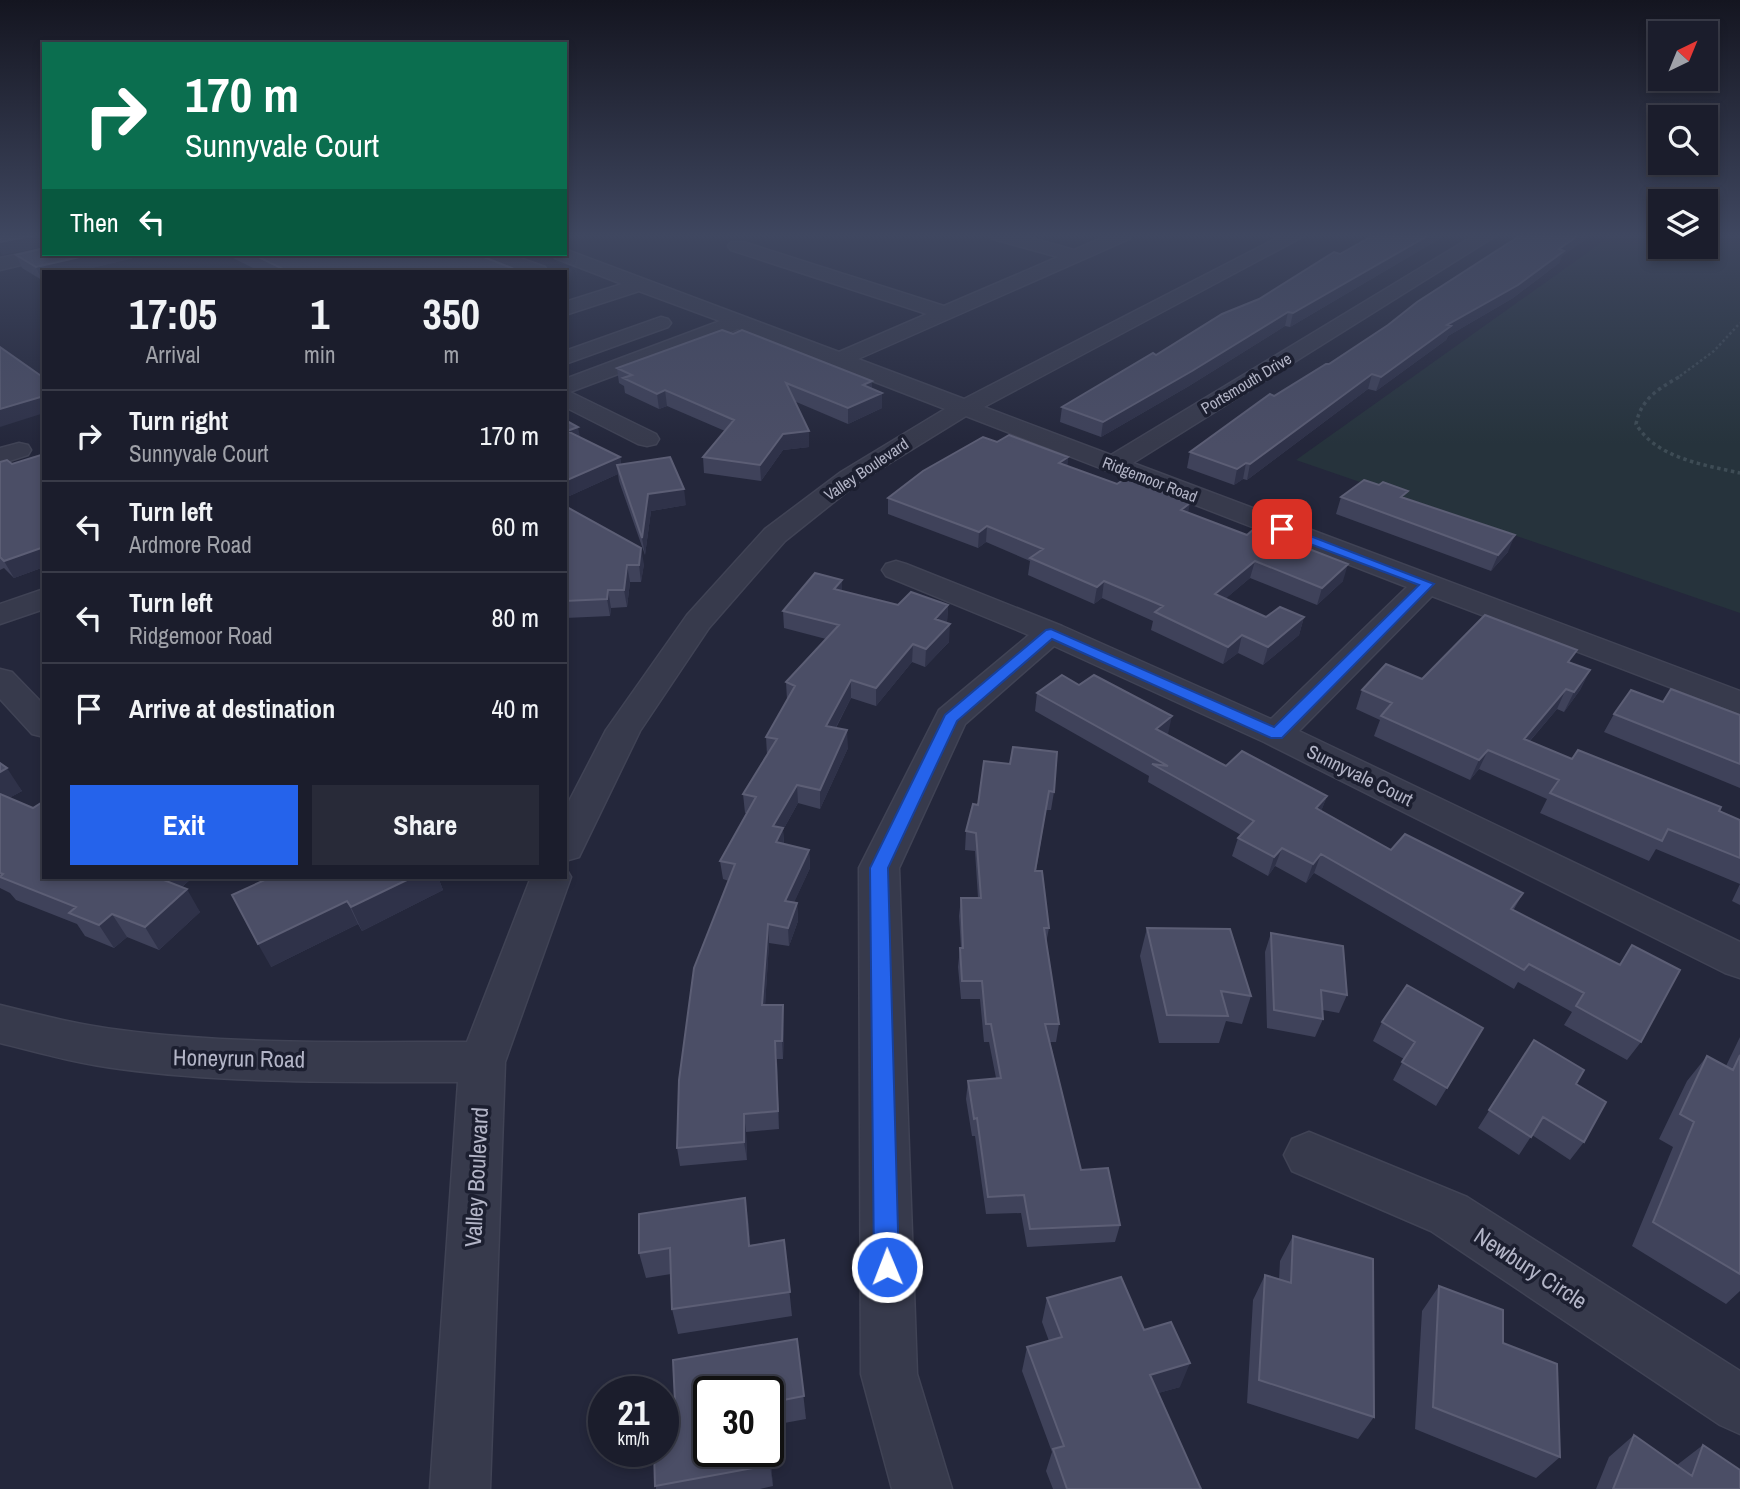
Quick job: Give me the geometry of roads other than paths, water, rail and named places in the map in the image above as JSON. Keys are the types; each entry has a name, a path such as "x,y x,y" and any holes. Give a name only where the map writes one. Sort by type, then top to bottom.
{"street":[{"path":"567,357 661,323 660,320 624,304"},
{"name":"Ridgemoor Road","path":"692,304 1740,702"},
{"path":"919,304 945,313"},
{"path":"839,360 966,304"},
{"name":"Valley Boulevard","path":"567,843 623,730 698,622 775,535 850,477 963,408 1162,304"},
{"name":"Portsmouth Drive","path":"1112,465 1374,304"},
{"path":"567,329 635,309"},
{"path":"567,386 737,322"},
{"path":"567,399 647,439"},
{"name":"Sunnyvale Court","path":"897,570 1051,633 1276,734 1740,961"},
{"path":"1276,734 1427,584"},
{"path":"0,615 42,599"},
{"path":"922,1489 888,1374 879,868 951,718 1051,633"},
{"path":"0,679 42,724"},
{"name":"Valley Boulevard","path":"460,1489 482,1062 550,879"},
{"name":"Honeyrun Road","path":"0,1024 51,1040 173,1058 482,1062"},
{"name":"Newbury Circle","path":"1309,1155 1449,1214 1740,1405"}]}
